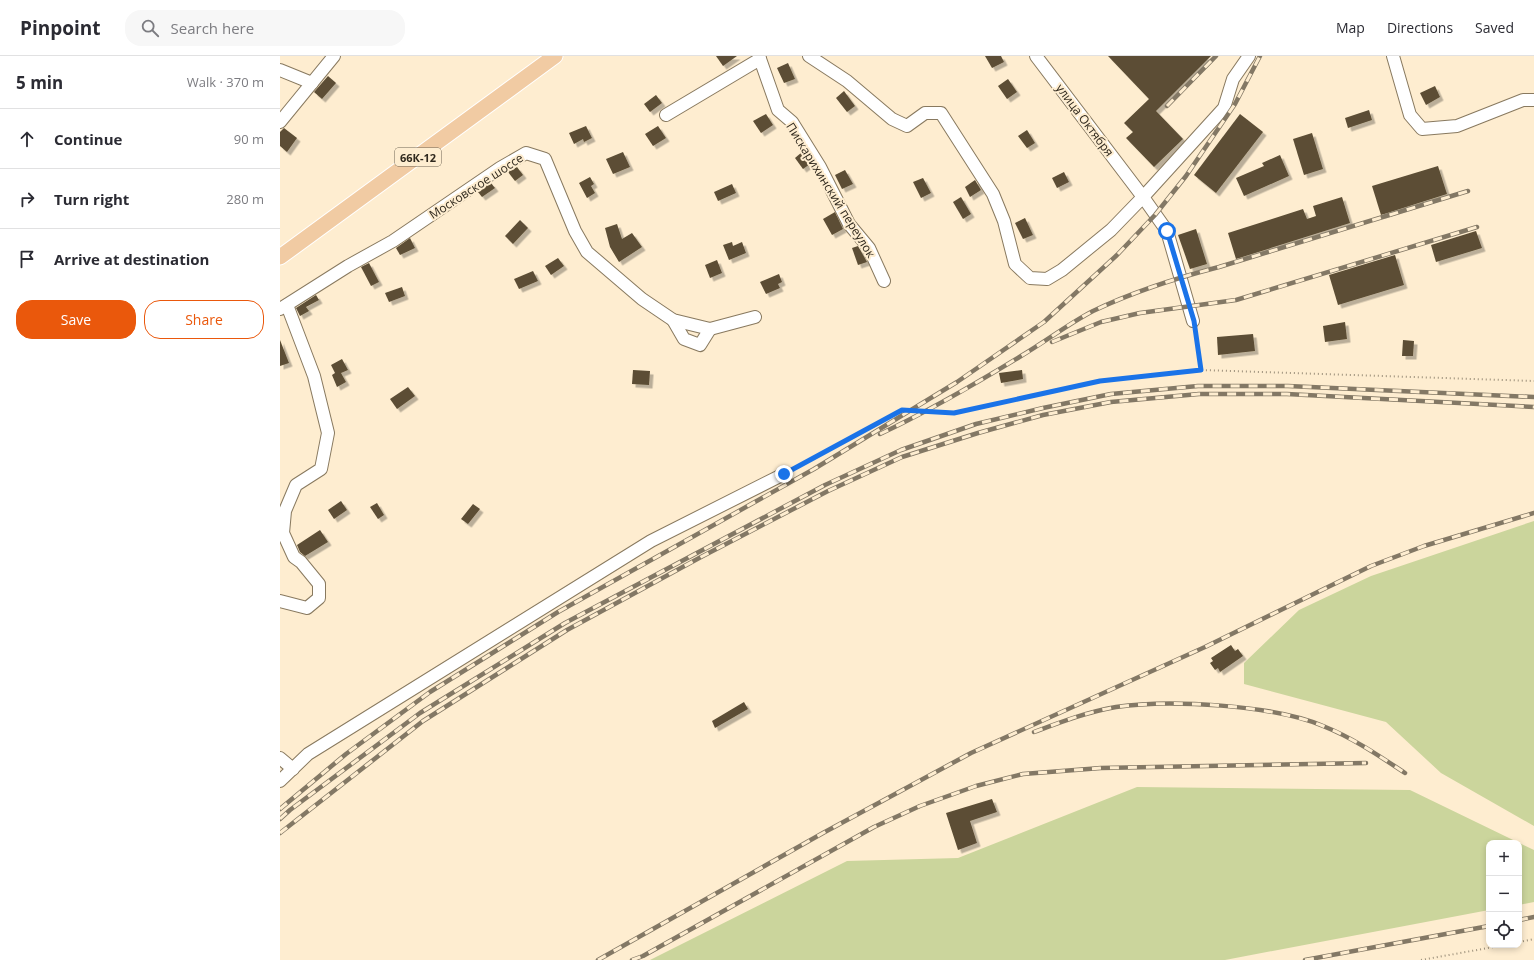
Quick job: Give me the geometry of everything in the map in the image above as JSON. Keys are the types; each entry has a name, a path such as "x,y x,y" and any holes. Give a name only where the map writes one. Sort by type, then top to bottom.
{"main road":[{"name":"66К-12","path":"280,257 555,56"}],"street":[{"path":"280,122 334,56"},
{"path":"809,56 847,81 892,119 907,126 925,113 941,113 993,194 1004,221 1015,264 1030,278 1047,279 1062,270 1111,230 1224,108 1233,79 1249,56"},
{"name":"улица Октября","path":"1036,56 1143,196 1167,231 1194,321"},
{"path":"1393,56 1410,115 1422,129 1457,126 1524,100 1534,100"},
{"path":"666,115 759,57"},
{"name":"Пискарихинский переулок","path":"759,57 778,110 792,122 816,160 849,224 869,248 884,281"},
{"path":"280,70 312,84"},
{"name":"Московское шоссе","path":"283,307 348,266 393,241 500,168 526,153 545,159 575,231 587,252 642,299 673,320 710,329 755,317"},
{"path":"280,601 307,608 319,598 319,584 301,562 294,557 283,533 285,511 296,485 321,469 328,433 314,376 283,307"},
{"path":"673,320 684,339 700,345 710,329"},
{"path":"280,781 308,754 651,541 784,474"},
{"path":"280,758 294,769"}],"path":[{"path":"1194,321 1201,370"},
{"path":"784,474 902,410 954,413 1100,381 1201,370 1534,381"},
{"path":"1522,941 1534,939"},
{"path":"1421,960 1488,948"}],"green space":[{"path":"1534,521 1534,826 1441,773 1386,722 1244,684 1244,663 1299,610 1371,576"},
{"path":"1137,787 1410,790 1513,840 1486,840 1486,911 1225,960 650,960 847,861 958,858"},
{"path":"1522,844 1534,850 1534,902 1522,904"}],"building":[{"path":"716,56 737,56 723,66"},
{"path":"985,56 1001,56 1004,62 992,68"},
{"path":"1108,56 1211,56 1156,111 1183,139 1154,167 1126,138 1133,132 1124,123 1149,99"},
{"path":"788,63 795,79 784,83 777,68"},
{"path":"328,76 336,83 322,99 314,92"},
{"path":"1008,79 1017,92 1007,99 998,86"},
{"path":"1435,86 1440,97 1426,105 1420,93"},
{"path":"844,91 855,106 847,112 836,98"},
{"path":"656,95 662,103 650,112 644,104"},
{"path":"1369,110 1372,120 1348,128 1345,118"},
{"path":"766,114 773,125 761,133 753,121"},
{"path":"1240,114 1263,132 1216,193 1194,175"},
{"path":"586,126 592,138 584,142 583,139 574,144 569,133"},
{"path":"658,126 666,138 653,146 645,134"},
{"path":"284,128 297,138 287,152 280,146 280,132"},
{"path":"1027,130 1035,143 1027,148 1018,136"},
{"path":"1312,133 1323,169 1304,175 1293,139"},
{"path":"623,152 630,167 613,174 606,159"},
{"path":"802,152 810,164 803,169 795,158"},
{"path":"1280,155 1289,176 1244,196 1236,178 1264,166 1262,163"},
{"path":"1438,166 1447,194 1381,215 1372,186"},
{"path":"517,167 523,175 515,181 508,172"},
{"path":"845,170 853,184 842,189 835,175"},
{"path":"1064,172 1069,182 1057,188 1052,178"},
{"path":"590,177 594,184 591,186 595,193 587,198 579,183"},
{"path":"923,178 931,193 921,198 913,182"},
{"path":"975,180 981,190 970,197 965,187"},
{"path":"491,183 495,188 482,197 478,192"},
{"path":"732,184 736,193 718,201 714,192"},
{"path":"961,197 971,214 963,219 953,202"},
{"path":"1342,197 1350,223 1236,259 1228,233 1303,209 1307,219 1316,216 1313,206"},
{"path":"835,212 843,229 832,235 823,219"},
{"path":"1025,218 1033,235 1023,239 1015,223"},
{"path":"520,220 528,228 513,244 505,236"},
{"path":"617,224 622,239 632,233 642,247 619,262 610,247 605,228"},
{"path":"1196,229 1207,264 1190,269 1178,235"},
{"path":"1476,231 1482,248 1436,262 1431,245"},
{"path":"410,238 415,248 400,255 396,248"},
{"path":"732,242 733,246 742,242 746,253 729,260 723,245"},
{"path":"858,246 867,262 858,265 852,248"},
{"path":"1395,255 1404,285 1338,305 1329,275"},
{"path":"558,258 564,266 551,275 545,266"},
{"path":"717,260 722,273 710,278 705,265"},
{"path":"369,263 379,282 371,286 361,267"},
{"path":"533,271 538,281 519,289 514,279"},
{"path":"779,274 782,282 778,284 780,288 766,294 760,282"},
{"path":"402,287 405,296 389,302 385,293"},
{"path":"316,295 319,300 306,307 309,311 300,316 296,308"},
{"path":"1345,322 1347,339 1325,342 1323,326"},
{"path":"1253,334 1255,351 1218,355 1217,337"},
{"path":"280,340 289,363 280,366"},
{"path":"1403,340 1414,341 1413,356 1402,356"},
{"path":"342,359 348,370 341,373 346,382 337,387 332,375 335,373 331,365"},
{"path":"633,370 650,371 649,385 632,384"},
{"path":"1022,370 1023,379 1001,383 999,373"},
{"path":"408,387 415,396 397,409 390,399"},
{"path":"341,501 347,510 334,519 328,510"},
{"path":"377,503 384,515 378,519 370,507"},
{"path":"473,504 480,509 468,524 461,519"},
{"path":"320,530 328,542 305,556 300,552 297,545"},
{"path":"1231,645 1235,651 1238,649 1243,656 1220,672 1218,668 1215,670 1210,663 1213,661 1211,658"},
{"path":"744,702 748,709 715,728 712,721"},
{"path":"992,799 997,812 970,821 977,843 958,850 946,813"}],"railway":[{"path":"1167,106 1216,56"},
{"path":"280,809 346,754 430,692 558,612 814,469 957,382 1044,322 1117,255 1155,215 1186,176 1235,104 1260,56"},
{"path":"880,434 934,407 969,387 1030,351 1084,316 1124,298 1187,276 1468,191"},
{"path":"1052,342 1101,322 1140,313 1236,300 1477,227"},
{"path":"280,819 420,713 565,623 825,485 901,450 976,424 1111,394 1198,386 1288,386 1534,397"},
{"path":"280,833 423,721 567,630 701,557 828,491 902,457 978,433 1043,415 1111,402 1199,394 1287,394 1534,407"},
{"path":"598,960 823,833 971,753 1205,647 1371,566 1424,546 1534,513"},
{"path":"1034,732 1084,714 1116,707 1192,704 1250,709 1277,713 1323,726 1355,741 1405,773"},
{"path":"632,960 643,956 874,827 920,806 976,786 1023,774 1101,768 1366,763"},
{"path":"1522,919 1534,917"},
{"path":"1305,960 1486,927"}],"route":[{"path":"784,474 902,410 954,413 1100,381 1201,370 1194,321 1167,231"}]}
